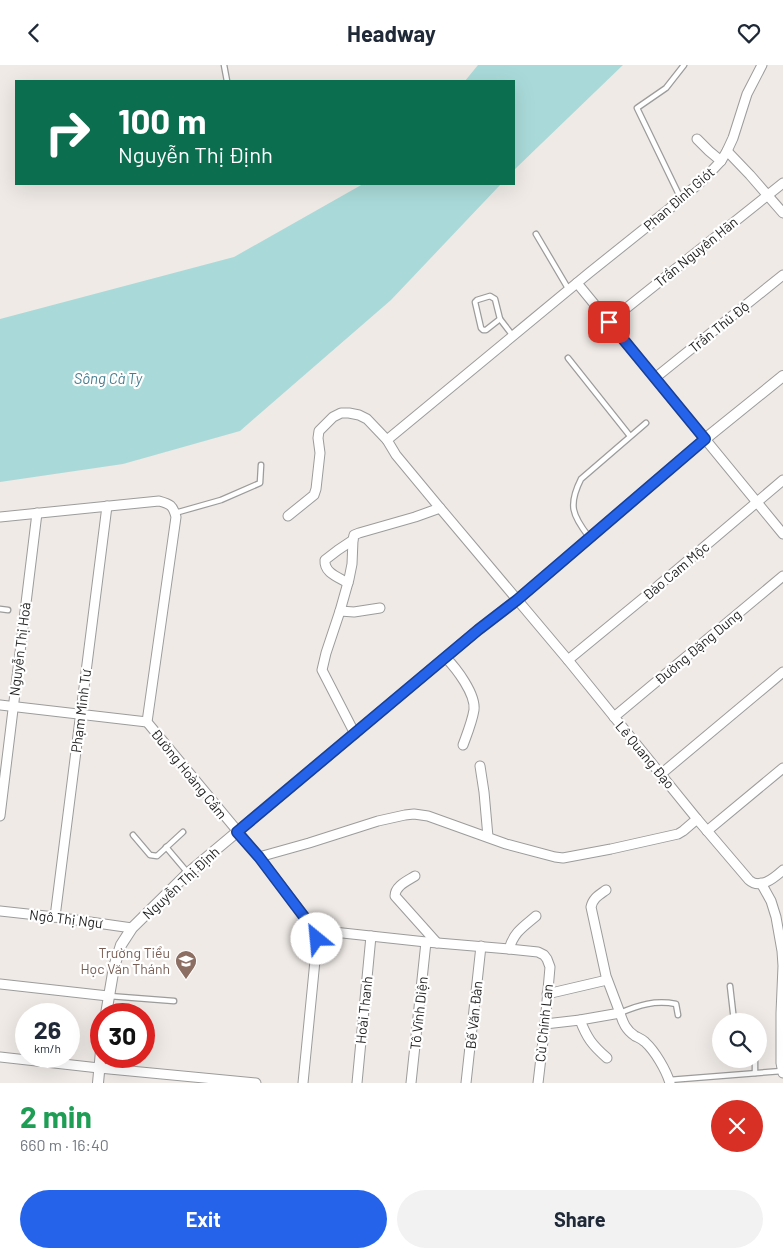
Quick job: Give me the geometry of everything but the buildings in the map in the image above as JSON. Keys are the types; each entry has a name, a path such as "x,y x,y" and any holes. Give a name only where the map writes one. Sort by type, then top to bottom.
{"street":[{"name":"Phan Đình Giót","path":"387,440 704,179 721,161 727,151 747,94 762,65"},
{"path":"697,139 721,161"},
{"path":"727,151 783,213"},
{"name":"Trần Nguyên Hãn","path":"609,322 783,182"},
{"name":"Trần Thủ Độ","path":"655,378 783,275"},
{"path":"577,283 783,534"},
{"name":"Nguyễn Thị Định","path":"107,1003 114,967 121,945 132,928 188,873 517,600 705,439 783,376"},
{"name":"Lê Quang Đạo","path":"288,515 314,495 320,453 319,431 333,417 341,413 359,415 367,419 387,440 396,455 662,773 707,831 749,880 753,883 761,883"},
{"name":"Đào Cam Mộc","path":"568,660 783,480"},
{"path":"0,517 159,501 168,503 175,513"},
{"name":"Phạm Minh Tư","path":"55,917 106,506"},
{"path":"355,734 322,670 348,583 352,564 354,535 440,508"},
{"name":"Nguyễn Thị Hoà","path":"0,816 37,513"},
{"name":"Đường Hoàng Cầm","path":"175,513 176,517 147,722 259,857 314,930"},
{"path":"348,583 327,571 324,566 325,560 353,540"},
{"name":"Đường Đặng Dung","path":"614,717 783,576"},
{"path":"340,611 362,612 380,608"},
{"path":"446,658 462,678 474,707 463,745"},
{"path":"662,773 783,673"},
{"path":"0,705 147,722"},
{"path":"480,766 488,837"},
{"path":"707,831 783,768"},
{"path":"259,857 378,821 414,814 428,816 506,844 544,855 563,858 612,849 678,833 697,819"},
{"path":"782,1072 782,951 774,909 761,883 770,880 783,870"},
{"path":"415,876 397,888 395,896 437,943"},
{"path":"606,891 596,897 591,907 607,980 626,1028 643,1040 654,1052 669,1081"},
{"name":"Ngô Thị Ngư","path":"0,911 132,928"},
{"path":"303,1083 317,939 314,930 509,949 512,939 517,932 536,916"},
{"name":"Hoài Thanh","path":"357,1083 371,936"},
{"name":"Tô Vĩnh Diện","path":"411,1083 426,942"},
{"name":"Bế Văn Đàn","path":"466,1083 481,946"},
{"name":"Cù Chính Lan","path":"509,949 538,952 544,955 550,967 538,1083"},
{"path":"548,994 607,980"},
{"path":"0,983 108,996"},
{"path":"545,1024 620,1013"},
{"path":"580,1020 589,1041 607,1058"},
{"path":"0,1057 90,1067"},
{"path":"98,1083 99,1068 256,1083"}],"lane":[{"path":"224,65 227,80"},
{"path":"681,199 637,108 666,88 684,65"},
{"path":"536,234 569,290"},
{"path":"500,319 486,330 483,330 475,302 490,296 495,299 500,319 513,336"},
{"path":"568,358 630,436"},
{"path":"590,538 574,514 576,489 581,479 646,423"},
{"path":"175,513 221,500 260,483 261,465"},
{"path":"0,609 8,610"},
{"path":"133,835 150,855 157,856 183,832"},
{"path":"166,847 188,873"},
{"path":"730,986 733,1013"},
{"path":"108,996 174,1001"},
{"path":"620,1013 637,1005 665,1002 676,1004 678,1015"},
{"path":"755,1068 755,1073"},
{"path":"669,1081 782,1072"}],"water":[{"path":"478,65 623,65 515,169 515,80 466,80"},
{"name":"Sông Cà Ty","path":"361,185 500,185 391,300 240,431 123,464 0,482 0,319 234,257"}],"place":[{"name":"Trường Tiểu Học Văn Thánh","path":"186,980"}],"route":[{"path":"317,939 314,930 259,857 237,832 478,630 517,600 705,439 609,322"}]}
